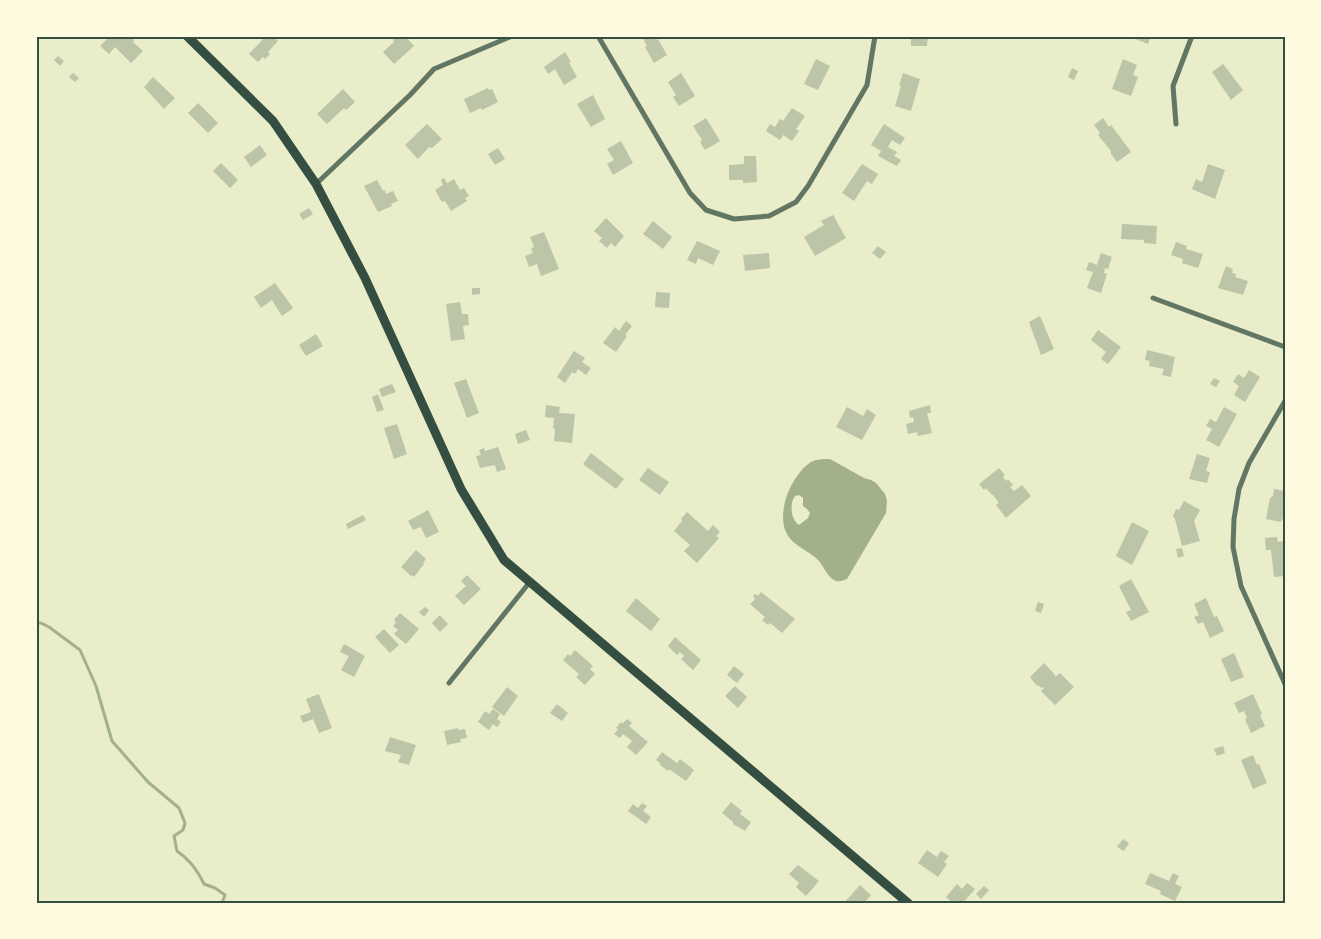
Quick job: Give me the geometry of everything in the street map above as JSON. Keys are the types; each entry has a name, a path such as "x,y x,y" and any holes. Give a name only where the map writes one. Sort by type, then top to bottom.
{"main road":[{"path":"186,36 273,121 316,184 365,278 461,489 504,560 908,903"}],"street":[{"path":"316,184 410,95 434,69 512,36"},
{"path":"598,36 690,193 706,210 734,219 769,216 796,202 808,186 867,85 875,36"},
{"path":"1176,124 1173,86 1192,36"},
{"path":"1153,298 1285,346"},
{"path":"1285,402 1249,463 1239,489 1234,520 1233,547 1241,586 1285,684"},
{"path":"449,683 530,583"}],"shaded area":[{"path":"830,459 876,483 885,494 887,500 886,513 847,579 839,581 836,581 826,572 815,557 793,542 787,534 783,516 787,495 798,475 811,462","holes":["799,495 803,498 803,506 810,513 808,518 799,525 793,516 792,503 795,496"]}],"building":[{"path":"110,36 130,36 134,40 133,42 143,51 131,63 115,47 109,54 100,46"},
{"path":"266,36 273,36 278,41 268,52 270,54 258,62 249,54"},
{"path":"397,36 405,36 414,46 394,64 383,52 394,42 393,40"},
{"path":"642,36 654,36 656,40 658,39 667,55 654,63 645,47 647,46"},
{"path":"820,36 841,36 841,39 819,38"},
{"path":"911,36 928,36 927,46 911,46"},
{"path":"1134,36 1151,36 1148,44 1133,38"},
{"path":"565,52 577,77 564,85 555,69 548,74 544,67"},
{"path":"58,56 64,61 60,66 54,60"},
{"path":"816,59 830,66 818,90 804,84"},
{"path":"1123,59 1137,65 1133,75 1138,77 1131,96 1112,89"},
{"path":"1223,64 1243,90 1231,100 1212,72"},
{"path":"1072,68 1078,71 1074,80 1068,77"},
{"path":"73,73 79,78 75,82 69,77"},
{"path":"681,73 695,96 679,106 673,97 676,95 668,82"},
{"path":"903,73 920,79 911,111 895,106"},
{"path":"153,77 175,98 164,109 144,87"},
{"path":"488,88 489,90 492,89 498,102 482,110 481,108 470,113 464,99"},
{"path":"343,89 355,102 346,110 344,108 327,124 317,114"},
{"path":"593,95 605,119 591,127 577,104"},
{"path":"198,103 218,123 208,133 188,113"},
{"path":"792,108 805,116 796,129 799,131 792,141 783,135 780,140 766,131 770,124 775,127 780,119 783,121"},
{"path":"706,118 720,141 705,150 700,142 702,140 693,126"},
{"path":"1103,118 1109,127 1111,125 1131,152 1117,162 1098,135 1100,133 1094,125"},
{"path":"427,124 442,139 432,148 429,147 418,159 405,145"},
{"path":"884,124 905,138 900,145 892,140 888,147 897,152 894,156 901,160 897,166 878,156 881,151 871,145"},
{"path":"621,141 633,163 613,175 607,164 614,160 607,149"},
{"path":"260,145 267,155 251,167 244,157"},
{"path":"498,148 505,159 495,165 488,154"},
{"path":"744,156 756,156 757,182 743,183 743,180 729,180 729,165 744,164"},
{"path":"221,163 238,180 230,188 213,171"},
{"path":"862,164 878,174 872,184 867,181 854,201 842,193"},
{"path":"1208,164 1225,170 1215,199 1192,189 1196,179 1202,182"},
{"path":"444,178 447,183 454,179 460,190 464,188 469,196 465,198 467,201 451,211 445,201 442,202 435,190 443,185 441,180"},
{"path":"377,180 386,194 393,191 398,201 378,212 364,186"},
{"path":"309,208 313,214 303,220 299,214"},
{"path":"833,215 846,238 815,256 804,237 824,225 821,221"},
{"path":"606,218 624,236 615,247 611,243 607,248 599,241 602,238 594,231"},
{"path":"653,221 672,237 663,249 643,234"},
{"path":"1122,224 1157,226 1156,244 1144,243 1144,240 1121,239"},
{"path":"544,232 559,269 541,276 537,264 529,267 525,256 533,253 531,248 534,247 530,237"},
{"path":"697,241 720,251 713,265 698,258 696,264 687,260"},
{"path":"1176,242 1187,246 1186,249 1203,254 1198,268 1182,263 1183,259 1171,255"},
{"path":"878,246 886,252 880,259 872,253"},
{"path":"769,253 770,268 745,271 743,255"},
{"path":"1101,253 1112,257 1108,269 1105,268 1104,273 1107,274 1101,293 1087,288 1093,272 1086,270 1089,262 1097,265"},
{"path":"1226,266 1233,269 1232,273 1236,274 1235,277 1248,281 1243,295 1218,288"},
{"path":"275,283 293,308 282,316 272,300 261,308 254,297"},
{"path":"472,288 480,288 480,294 472,295"},
{"path":"656,292 670,293 669,308 655,307"},
{"path":"460,302 462,314 468,314 469,325 463,326 465,339 451,341 446,304"},
{"path":"1040,316 1054,349 1041,355 1029,322"},
{"path":"626,321 632,326 616,352 603,343 615,327 619,331"},
{"path":"1098,330 1121,347 1108,364 1101,359 1106,352 1091,340"},
{"path":"316,334 323,346 306,356 299,345"},
{"path":"1147,350 1175,357 1171,377 1162,375 1164,369 1149,366 1150,361 1145,360"},
{"path":"574,351 585,358 582,362 591,368 586,375 578,369 575,374 572,372 565,383 557,377"},
{"path":"1249,370 1260,377 1245,402 1234,395 1239,386 1233,382 1238,374 1244,378"},
{"path":"1214,378 1220,381 1216,387 1210,384"},
{"path":"466,379 479,413 467,418 454,383"},
{"path":"392,384 396,392 382,397 379,389"},
{"path":"378,394 384,410 377,412 372,397"},
{"path":"546,405 560,407 559,413 575,414 572,443 554,441 554,418 545,417"},
{"path":"930,405 931,413 927,413 932,433 918,436 917,432 908,434 906,424 914,422 913,417 910,418 909,411"},
{"path":"847,407 863,416 867,409 876,415 862,440 836,427"},
{"path":"1224,407 1237,414 1219,447 1206,440 1212,429 1206,426 1210,419 1216,422"},
{"path":"397,424 407,454 394,459 384,428"},
{"path":"526,430 530,440 518,444 515,434"},
{"path":"498,447 506,469 497,472 495,465 480,468 476,456 481,455 479,450 484,448 485,451"},
{"path":"591,453 624,479 616,489 583,464"},
{"path":"1197,454 1210,458 1206,471 1210,472 1207,483 1189,479"},
{"path":"648,468 669,482 660,495 639,480"},
{"path":"999,468 1005,475 1003,477 1006,481 1008,479 1013,485 1010,487 1014,491 1022,485 1031,496 1006,518 996,505 999,503 993,495 986,488 984,490 979,484"},
{"path":"1274,489 1285,491 1283,511 1285,511 1285,520 1282,519 1281,522 1266,519 1270,498 1273,496"},
{"path":"1184,501 1200,510 1194,521 1200,541 1182,546 1173,516 1176,509 1179,510"},
{"path":"428,510 439,532 426,538 421,527 413,530 408,521"},
{"path":"687,512 708,531 713,525 720,532 716,536 719,538 697,563 684,551 690,545 674,531"},
{"path":"363,515 366,520 348,529 346,524"},
{"path":"1132,522 1149,531 1132,565 1116,556"},
{"path":"1277,537 1278,542 1284,541 1285,576 1274,577 1271,550 1266,550 1265,538"},
{"path":"1182,548 1184,556 1178,558 1176,549"},
{"path":"416,550 426,559 414,577 401,567"},
{"path":"467,575 481,589 464,605 455,596 466,586 461,581"},
{"path":"1131,579 1149,612 1131,621 1126,612 1131,610 1119,586"},
{"path":"761,592 795,619 782,633 770,623 768,625 762,620 765,617 750,604 755,599 753,596 755,594 758,596"},
{"path":"636,598 660,619 651,631 626,611"},
{"path":"1206,598 1214,617 1217,616 1224,631 1210,638 1203,622 1198,624 1194,617 1199,615 1194,604"},
{"path":"1038,602 1044,604 1041,613 1035,611"},
{"path":"425,607 429,610 424,617 419,612"},
{"path":"400,613 419,629 406,644 394,634 398,630 393,626 396,622 394,620"},
{"path":"440,615 448,624 440,632 432,623"},
{"path":"384,629 399,645 390,653 375,637"},
{"path":"675,637 701,660 693,670 681,659 684,656 680,652 677,655 668,646"},
{"path":"344,644 365,656 354,677 341,670 349,656 340,652"},
{"path":"575,650 593,666 590,669 595,674 585,685 576,677 579,674 563,660"},
{"path":"1234,653 1244,677 1231,682 1221,659"},
{"path":"1044,663 1055,677 1060,673 1074,687 1055,705 1041,691 1044,688 1037,686 1030,677"},
{"path":"734,666 744,674 737,683 727,675"},
{"path":"735,686 747,697 738,708 725,696"},
{"path":"507,687 518,696 504,716 492,707"},
{"path":"319,694 332,728 319,733 313,719 303,723 300,716 311,712 306,699"},
{"path":"1253,694 1265,726 1251,733 1244,711 1239,713 1234,703"},
{"path":"557,704 568,713 562,721 550,713"},
{"path":"493,709 500,714 497,719 501,722 497,727 493,724 489,730 478,722 485,711 489,714"},
{"path":"627,719 632,723 629,726 648,742 636,755 627,747 632,741 623,734 620,738 614,734 621,722 622,724"},
{"path":"458,728 458,730 465,729 467,738 460,739 461,742 447,745 444,731"},
{"path":"390,737 416,745 409,765 398,762 401,755 385,751"},
{"path":"1223,746 1225,753 1217,756 1214,749"},
{"path":"662,752 677,763 680,759 694,770 686,781 660,765 656,760"},
{"path":"1253,755 1267,783 1253,789 1241,760"},
{"path":"731,802 742,811 740,814 751,822 745,831 733,824 722,813"},
{"path":"642,803 647,806 643,811 651,817 646,824 628,811 633,804 638,808"},
{"path":"1123,839 1129,843 1124,851 1117,847"},
{"path":"927,850 937,857 941,851 949,856 944,862 947,864 938,877 918,863"},
{"path":"798,865 819,881 806,896 796,887 799,883 789,874"},
{"path":"1150,873 1169,881 1173,873 1179,876 1175,884 1182,887 1175,901 1160,894 1161,891 1145,884"},
{"path":"967,883 975,889 963,903 953,903 946,897 957,884 962,889"},
{"path":"860,885 871,895 866,901 868,903 844,903"},
{"path":"984,886 989,890 981,899 976,894"}],"waterway":[{"path":"36,623 49,627 80,650 96,686 112,741 148,782 179,808 185,823 183,830 174,836 177,851 193,866 204,884 215,888 225,895 222,903"}]}
